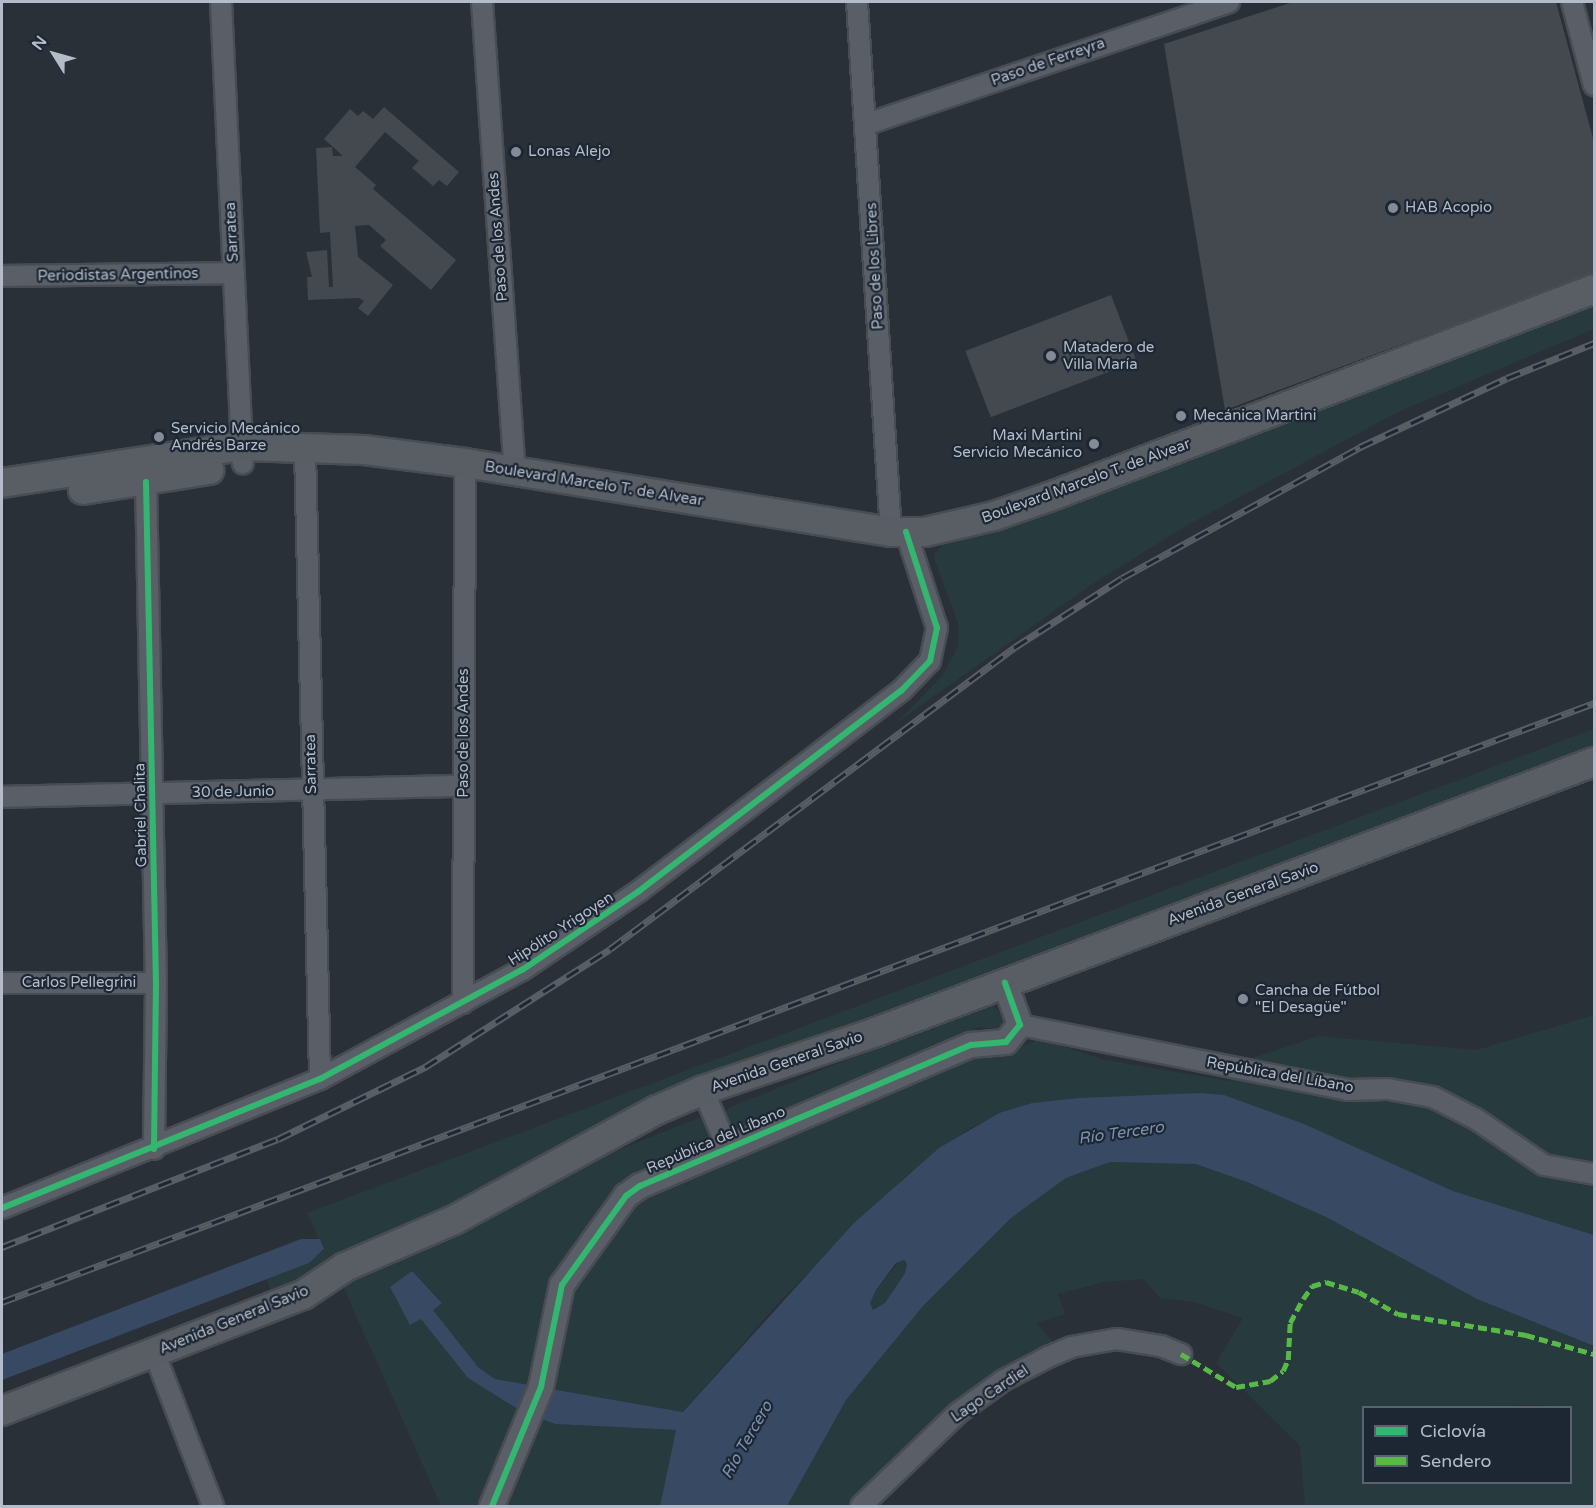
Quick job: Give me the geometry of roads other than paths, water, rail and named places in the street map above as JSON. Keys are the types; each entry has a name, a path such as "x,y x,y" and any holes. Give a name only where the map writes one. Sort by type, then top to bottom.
{"main road":[{"name":"Boulevard Marcelo T. de Alvear","path":"2,483 243,454 305,450 364,450 465,463 514,473 898,532 950,528 1049,497 1594,289"},
{"name":"Boulevard Marcelo T. de Alvear","path":"2,500 146,482 243,454"},
{"name":"Avenida General Savio","path":"2,1411 303,1295 345,1268 454,1220 544,1172 707,1099 782,1081 876,1032 1594,762"}],"street":[{"name":"Sarratea","path":"221,2 243,454"},
{"name":"Paso de los Libres","path":"857,2 898,532"},
{"name":"Paso de Ferreyra","path":"867,124 1230,2"},
{"path":"1572,2 1594,85"},
{"name":"Paso de los Andes","path":"487,3 514,473"},
{"name":"Periodistas Argentinos","path":"2,276 234,273"},
{"name":"Sarratea","path":"305,450 311,791 320,1079"},
{"name":"Paso de los Andes","path":"464,1003 465,463"},
{"name":"Gabriel Chalita","path":"146,482 156,983 154,1149"},
{"name":"Hipólito Yrigoyen","path":"2,1208 154,1149 320,1079 464,1003 551,952 639,891 919,675 935,649 937,628 898,532"},
{"name":"30 de Junio","path":"2,796 464,786"},
{"name":"Carlos Pellegrini","path":"2,983 156,983"},
{"path":"1005,983 1020,1025"},
{"name":"República del Líbano","path":"492,1506 531,1416 540,1387 562,1285 620,1202 640,1186 971,1045 1006,1042 1020,1025 1347,1090 1388,1089 1433,1097 1476,1119 1544,1165 1594,1174"},
{"path":"707,1099 728,1149"},
{"name":"Lago Cardiel","path":"861,1506 958,1413 1004,1380 1048,1357 1071,1347 1117,1339 1153,1344 1181,1354"},
{"path":"154,1352 213,1506"}],"water":[{"name":"Río Tercero","path":"1200,1093 1224,1095 1304,1124 1453,1191 1594,1235 1594,1346 1477,1299 1326,1217 1247,1182 1196,1164 1110,1162 1066,1178 1011,1218 923,1306 846,1400 787,1506 660,1506 676,1430 555,1424 542,1419 551,1389 683,1412 854,1223 939,1148 999,1113 1032,1103 1079,1098","holes":["904,1260 907,1264 905,1273 885,1303 873,1310 870,1303 876,1290 896,1263"]},
{"path":"301,1239 320,1239 324,1249 309,1263 2,1380 2,1354"},
{"path":"412,1271 442,1303 433,1310 478,1367 495,1379 529,1385 521,1411 468,1378 421,1319 410,1325 390,1287"}],"railway":[{"path":"2,1247 278,1139 425,1067 610,949 1015,647 1122,578 1360,447 1507,378 1594,343"},
{"path":"2,1302 1594,703"}],"place":[{"name":"Lonas Alejo","path":"516,152"},
{"name":"HAB Acopio","path":"1393,208"},
{"name":"Matadero de Villa María","path":"1051,356"},
{"name":"Mecánica Martini","path":"1181,416"},
{"name":"Servicio Mecánico Andrés Barze","path":"159,437"},
{"name":"Maxi Martini Servicio Mecánico","path":"1094,444"},
{"name":"Cancha de Fútbol \"El Desagüe\"","path":"1243,999"}]}
